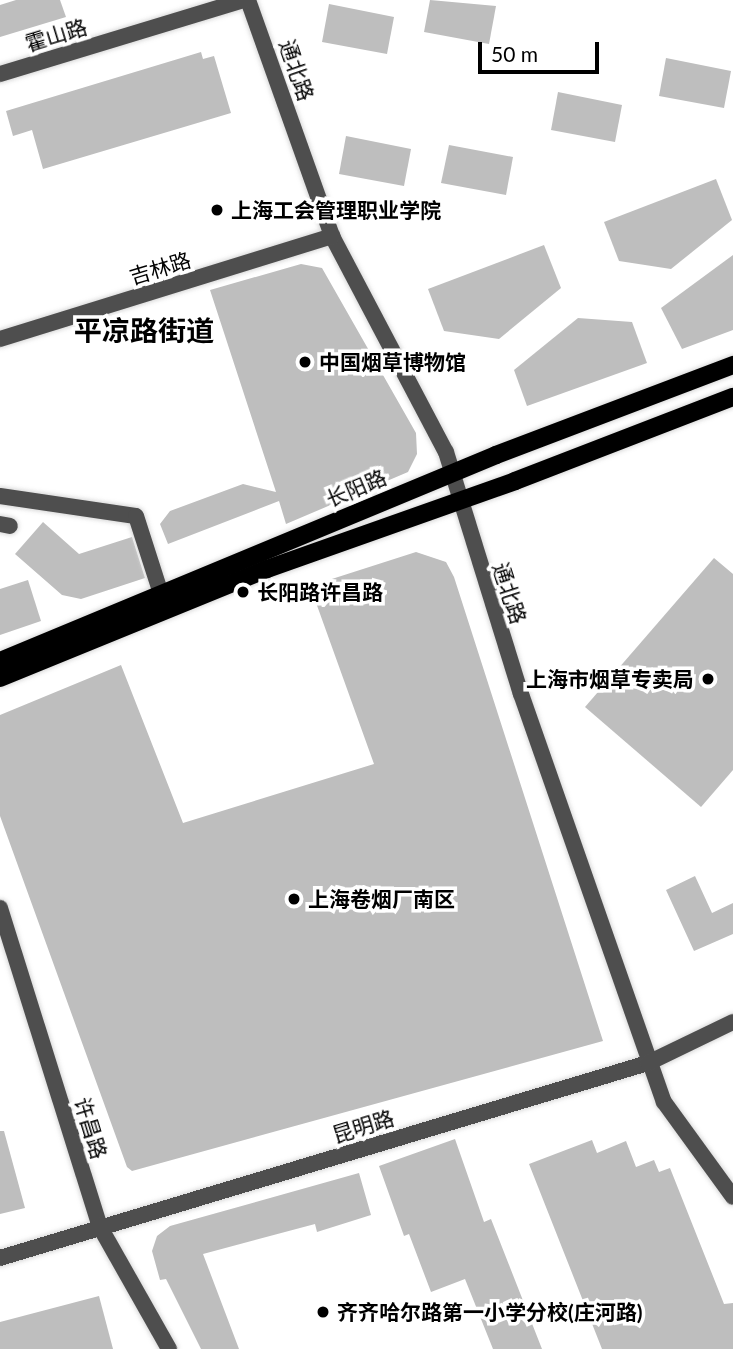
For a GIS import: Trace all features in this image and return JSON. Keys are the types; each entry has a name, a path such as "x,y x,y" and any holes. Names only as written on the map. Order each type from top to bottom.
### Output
{"main road":[{"name":"长阳路","path":"0,661 451,474 733,365"},
{"name":"长阳路","path":"0,678 267,569 457,499 515,481 733,397"}],"street":[{"name":"霍山路","path":"0,74 246,0"},
{"name":"通北路","path":"246,0 332,236 446,452 457,499 648,1063 664,1102 733,1197"},
{"name":"吉林路","path":"0,340 332,236"},
{"path":"0,496 136,516 161,594"},
{"name":"许昌路","path":"0,908 100,1227 169,1349"},
{"name":"昆明路","path":"0,1258 648,1063 733,1022"}],"building":[{"path":"16,0 60,0 66,17 0,37 0,5"},
{"path":"430,0 496,6 489,44 424,32"},
{"path":"329,4 394,17 387,54 322,42"},
{"path":"201,52 203,59 214,56 231,113 43,169 32,130 13,136 6,111"},
{"path":"666,58 731,71 724,108 659,96"},
{"path":"558,92 622,105 615,142 551,130"},
{"path":"346,136 411,149 404,186 339,174"},
{"path":"449,145 513,157 506,195 441,183"},
{"path":"716,179 732,220 671,269 619,261 604,222"},
{"path":"544,245 561,288 499,339 444,331 428,289"},
{"path":"733,255 733,330 682,349 661,308"},
{"name":"中国烟草博物馆","path":"301,264 322,268 416,433 417,454 408,472 286,524 279,501 168,544 160,524 170,511 243,484 276,492 210,290"},
{"path":"578,318 632,322 647,363 527,406 514,370"},
{"path":"43,522 79,554 132,537 145,578 81,599 62,595 15,554"},
{"name":"上海卷烟厂南区","path":"416,552 446,562 454,577 603,1041 132,1171 127,1167 0,816 0,715 121,665 183,823 374,764 310,586"},
{"path":"714,558 733,574 733,770 701,807 585,707"},
{"path":"28,580 41,621 0,635 0,589"},
{"path":"695,876 712,913 733,903 733,934 694,951 666,890"},
{"path":"0,1131 4,1131 25,1208 0,1214"},
{"path":"455,1139 484,1222 491,1219 542,1349 493,1349 465,1279 431,1292 409,1234 404,1236 379,1166"},
{"path":"592,1140 597,1153 626,1141 636,1167 654,1160 659,1172 670,1168 724,1304 733,1303 733,1349 602,1349 529,1164"},
{"path":"359,1173 371,1215 317,1232 315,1224 203,1254 239,1349 201,1349 166,1279 160,1280 152,1251 157,1236 170,1226"},
{"path":"99,1296 113,1349 0,1349 0,1322"}],"place":[{"name":"上海工会管理职业学院","path":"217,210"},
{"name":"中国烟草博物馆","path":"305,362"},
{"name":"长阳路许昌路","path":"243,592"},
{"name":"上海市烟草专卖局","path":"708,679"},
{"name":"上海卷烟厂南区","path":"294,899"},
{"name":"齐齐哈尔路第一小学分校(庄河路)","path":"323,1312"}],"district":[{"name":"平凉路街道","path":"144,330"}]}
